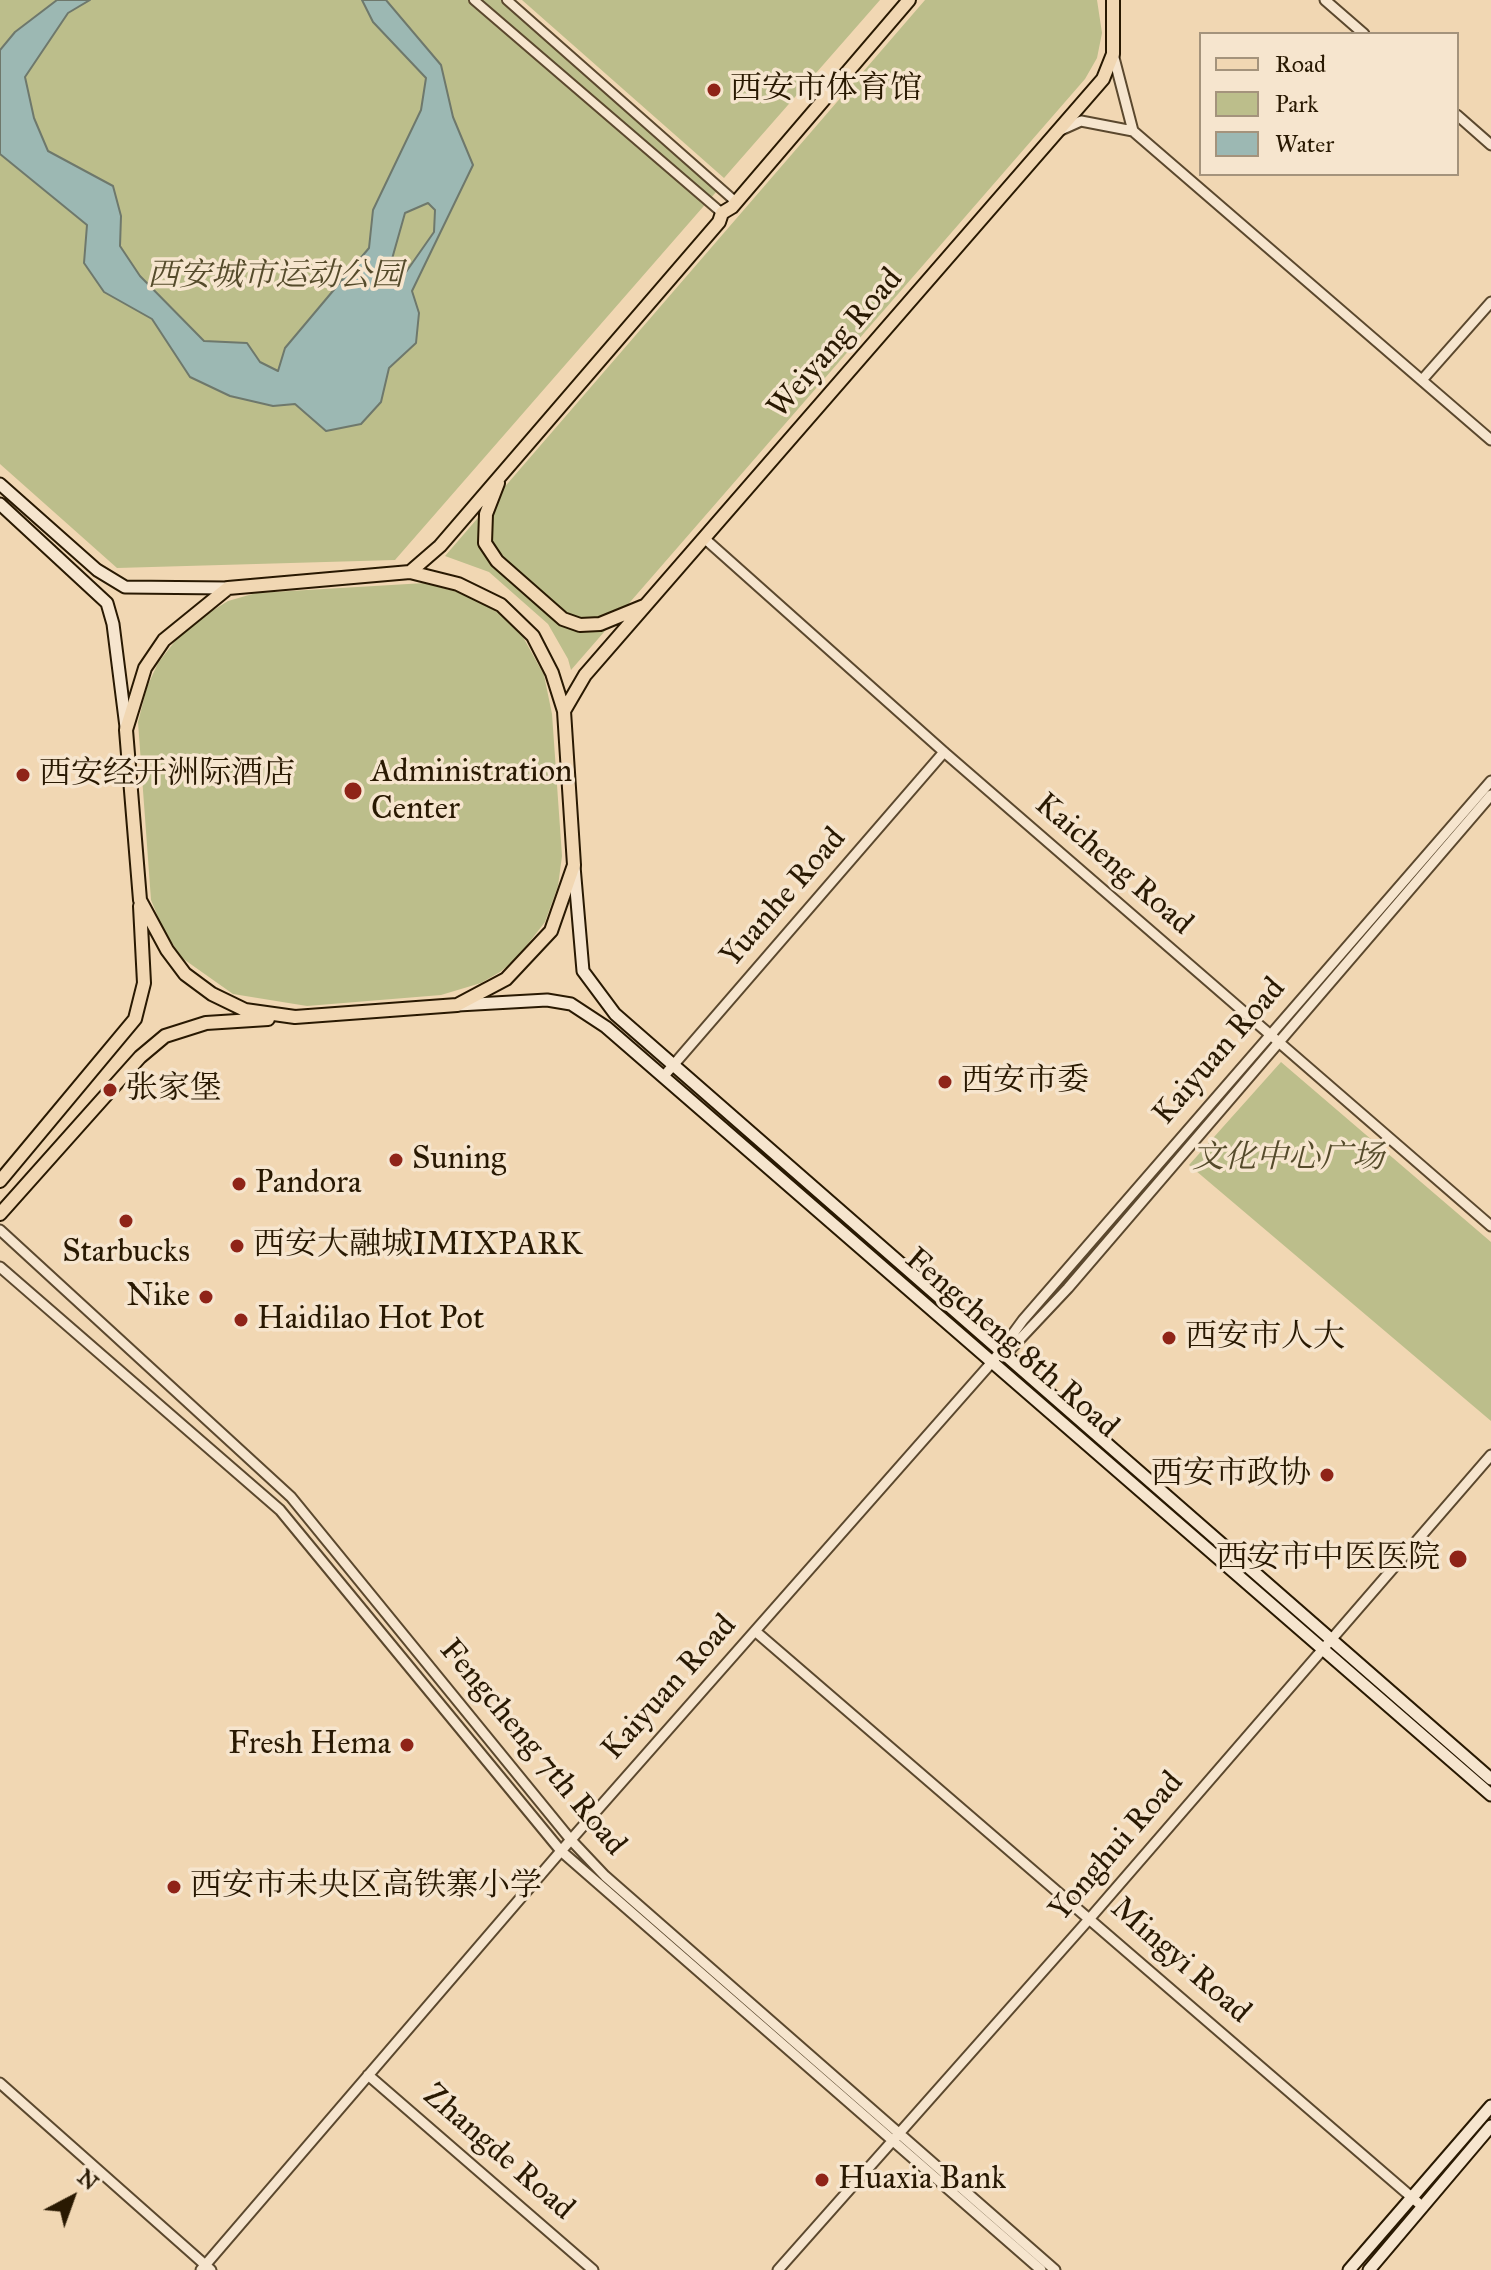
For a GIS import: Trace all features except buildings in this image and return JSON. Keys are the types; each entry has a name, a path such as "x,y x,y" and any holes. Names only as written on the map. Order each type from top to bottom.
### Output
{"main road":[{"path":"410,572 440,546 719,222 722,213 736,202 909,0"},
{"name":"Weiyang Road","path":"564,711 585,675 1103,79 1113,54 1113,0"},
{"path":"503,472 486,514 485,543 497,561 563,619 580,625 600,624 646,605"},
{"path":"0,484 97,570 125,587 228,588 410,572 458,584 501,605 533,636 552,673 564,711 583,971 615,1014 672,1067"},
{"path":"0,504 107,603 113,624 126,730 144,983 135,1019 0,1181"},
{"path":"126,730 145,668 164,640 228,588"},
{"path":"457,1005 506,979 551,931 574,865"},
{"path":"140,900 167,950 185,974 212,994 245,1010 295,1017"},
{"path":"0,1214 140,1057 165,1036 206,1023 547,1000 571,1004 606,1027 663,1077"},
{"name":"Fengcheng 8th Road","path":"672,1067 1004,1352 1491,1795"},
{"name":"Fengcheng 8th Road","path":"663,1077 993,1361 1491,1779"},
{"path":"1349,2270 1491,2106"},
{"path":"1369,2270 1491,2126"}],"street":[{"path":"474,0 722,213"},
{"path":"507,0 736,202"},
{"path":"1325,0 1362,32"},
{"path":"1113,54 1133,131"},
{"path":"1459,117 1491,145"},
{"path":"1057,131 1081,121 1133,131 1491,440"},
{"path":"1422,380 1491,302"},
{"name":"Kaicheng Road","path":"704,538 944,752 1491,1226"},
{"name":"Yuanhe Road","path":"663,1077 944,752"},
{"name":"Kaiyuan Road","path":"1004,1352 1269,1034 1490,784"},
{"name":"Kaiyuan Road","path":"1004,1352 1278,1043 1491,795"},
{"name":"Fengcheng 7th Road","path":"0,1230 291,1497 571,1840 605,1876 1041,2270"},
{"name":"Fengcheng 7th Road","path":"0,1267 280,1510 561,1851 1055,2270"},
{"path":"993,1361 1004,1352"},
{"name":"Kaiyuan Road","path":"206,2268 561,1851 993,1361"},
{"name":"Yonghui Road","path":"778,2270 1091,1917 1491,1455"},
{"name":"Mingyi Road","path":"755,1631 1091,1917 1423,2207"},
{"name":"Zhangde Road","path":"368,2075 593,2270"},
{"path":"0,2083 206,2268"}],"green space":[{"name":"西安城市运动公园","path":"0,0 512,0 723,184 395,560 117,568 0,464"},
{"name":"西安市体育馆","path":"522,0 880,0 724,178"},
{"path":"925,0 1097,0 1102,33 1097,58 1085,79 571,670 548,624 489,572 445,556"},
{"path":"425,583 468,595 500,614 523,637 544,675 552,714 562,856 558,886 545,922 517,958 500,972 481,983 441,995 307,1006 233,994 182,958 163,929 151,900 138,722 147,687 158,663 186,627 228,601 256,593"},
{"name":"文化中心广场","path":"1281,1062 1491,1242 1491,1421 1189,1165"}],"water":[{"path":"57,0 90,0 68,13 25,77 34,118 48,151 113,186 121,216 120,246 140,276 204,341 247,343 260,362 278,371 285,348 369,248 373,210 421,110 426,78 373,22 362,0 386,0 441,65 453,117 473,165 412,291 419,313 416,343 389,368 381,402 361,424 326,431 295,404 273,406 230,396 190,377 152,319 104,292 84,263 87,225 0,154 0,50 15,32","holes":["428,203 435,210 434,232 406,272 390,266 405,213"]}],"place":[{"name":"西安市体育馆","path":"714,90"},
{"name":"西安经开洲际酒店","path":"23,775"},
{"name":"Administration Center","path":"353,791"},
{"name":"西安市委","path":"945,1082"},
{"name":"张家堡","path":"110,1090"},
{"name":"Suning","path":"396,1160"},
{"name":"Pandora","path":"239,1184"},
{"name":"Starbucks","path":"126,1221"},
{"name":"西安大融城IMIXPARK","path":"237,1246"},
{"name":"Nike","path":"206,1297"},
{"name":"Haidilao Hot Pot","path":"241,1320"},
{"name":"西安市人大","path":"1169,1338"},
{"name":"西安市政协","path":"1327,1475"},
{"name":"西安市中医医院","path":"1458,1559"},
{"name":"Fresh Hema","path":"407,1745"},
{"name":"西安市未央区高铁寨小学","path":"174,1887"},
{"name":"Huaxia Bank","path":"822,2180"}]}
